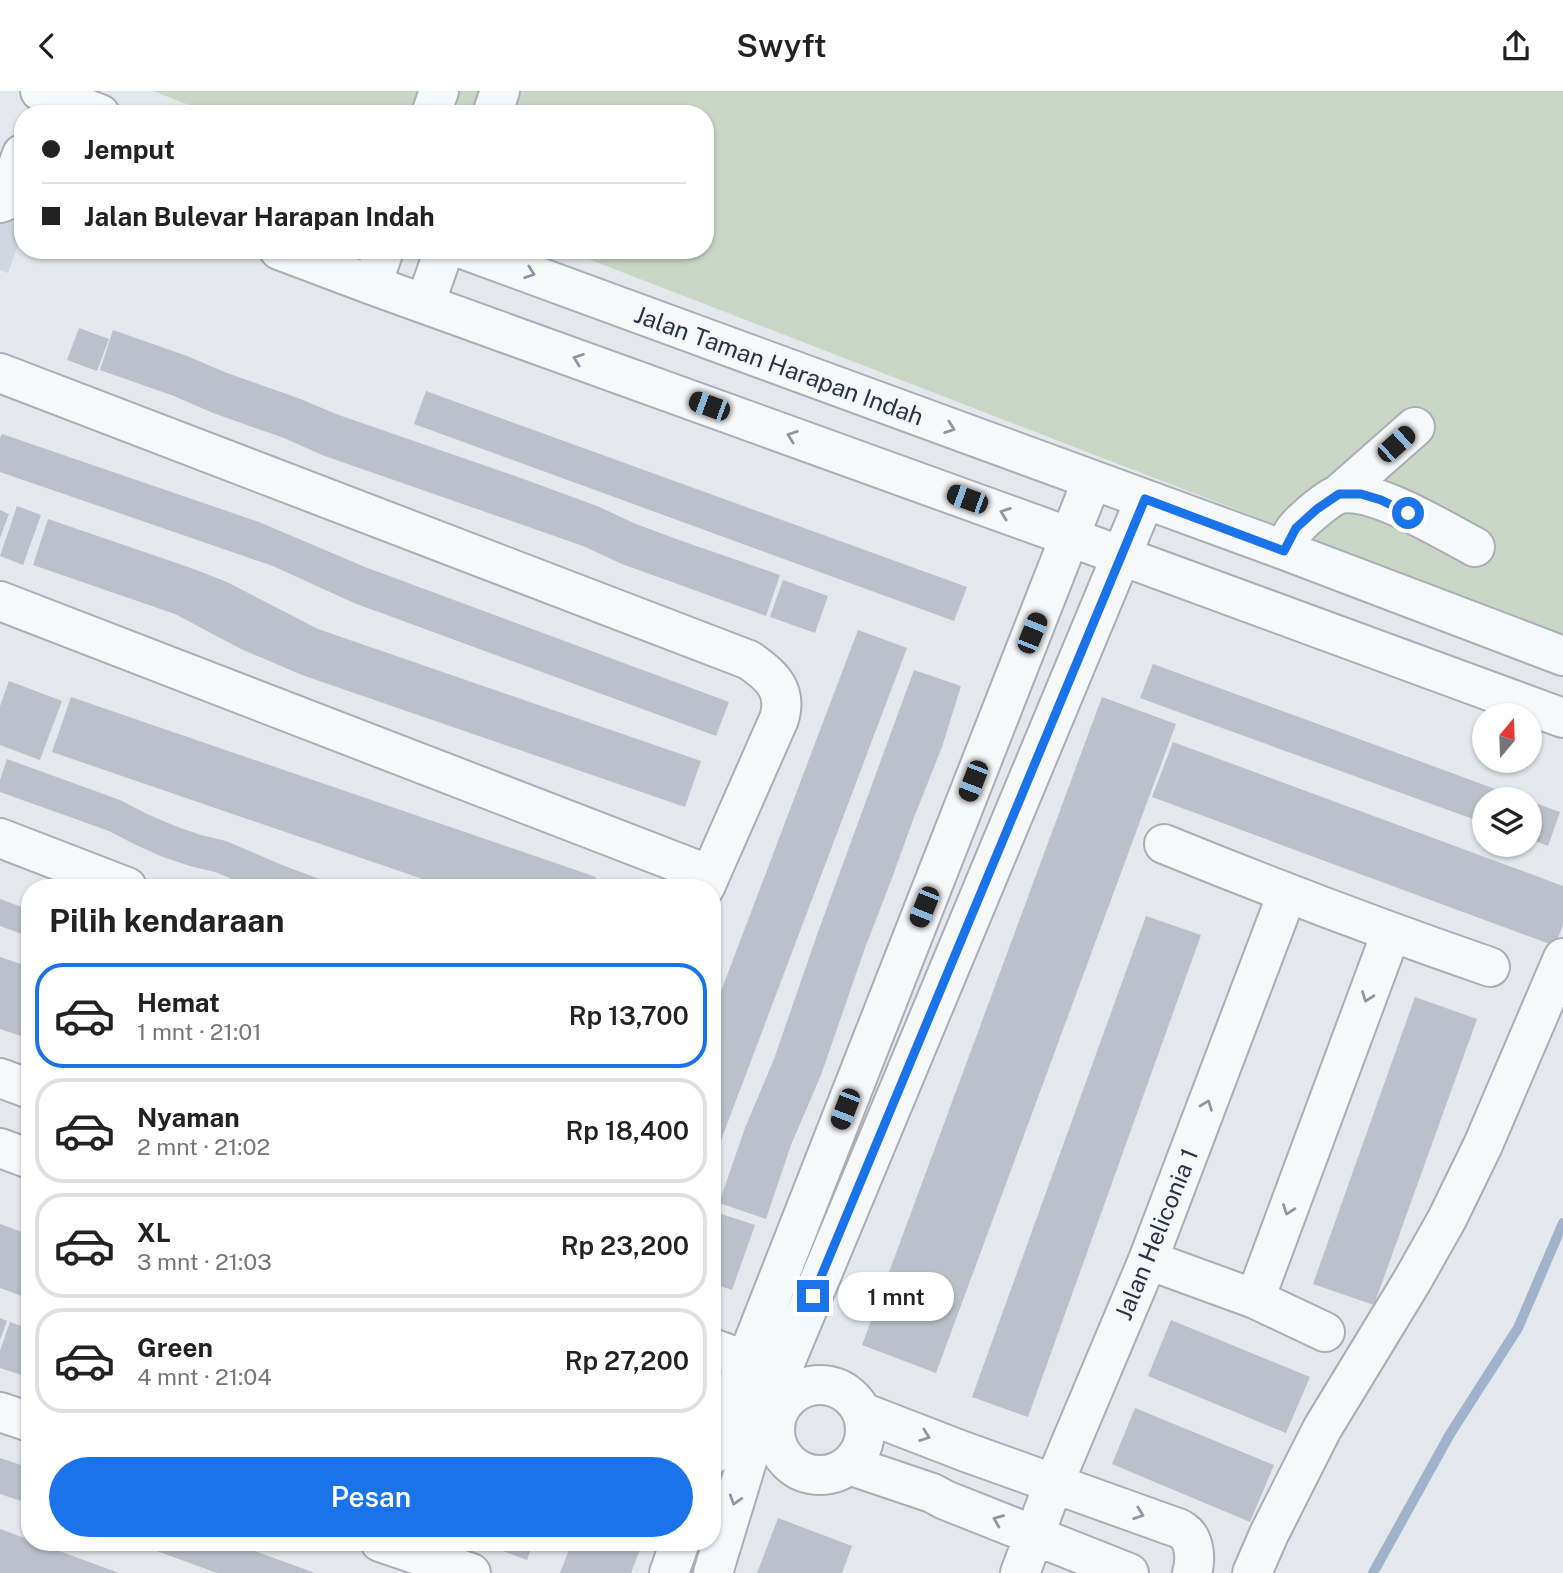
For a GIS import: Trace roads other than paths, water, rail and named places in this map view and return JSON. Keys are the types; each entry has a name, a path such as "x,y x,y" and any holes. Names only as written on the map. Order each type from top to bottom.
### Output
{"street":[{"path":"40,91 77,105"},
{"path":"0,203 5,201 14,178"},
{"path":"328,259 378,268 425,304 1563,718"},
{"path":"425,304 441,259"},
{"name":"Jalan Taman Harapan Indah","path":"490,259 1145,499 1563,656"},
{"path":"0,373 749,660 767,672 782,695 783,707 709,879"},
{"path":"1284,551 1296,528 1415,427"},
{"path":"721,1525 746,1360 1092,480"},
{"path":"1339,494 1361,494 1381,500 1475,547"},
{"path":"746,1360 1122,556 1145,499"},
{"path":"3,612 703,879"},
{"path":"0,838 106,879"},
{"path":"1164,844 1287,894 1490,967"},
{"name":"Jalan Heliconia 1","path":"1020,1573 1054,1483 1148,1260 1287,894"},
{"path":"1255,1299 1391,933"},
{"path":"1252,1573 1322,1429 1447,1219 1483,1146 1563,957"},
{"path":"0,1078 21,1086"},
{"path":"0,1148 21,1156"},
{"path":"1148,1260 1255,1299 1325,1332"},
{"path":"736,1436 807,1473 829,1474 849,1465 864,1441 862,1412 845,1393 746,1360"},
{"path":"736,1436 774,1426 779,1410 789,1396 805,1387 822,1385"},
{"path":"0,1412 21,1419"},
{"path":"862,1412 1185,1532 1195,1556 1192,1573"},
{"path":"945,1500 963,1451"},
{"path":"849,1465 932,1493 1129,1573"},
{"path":"398,1551 431,1567 471,1573"},
{"path":"669,1573 678,1551"},
{"path":"713,1573 717,1551"}],"waterway":[{"path":"1373,1573 1450,1434 1518,1328 1563,1223"}]}
